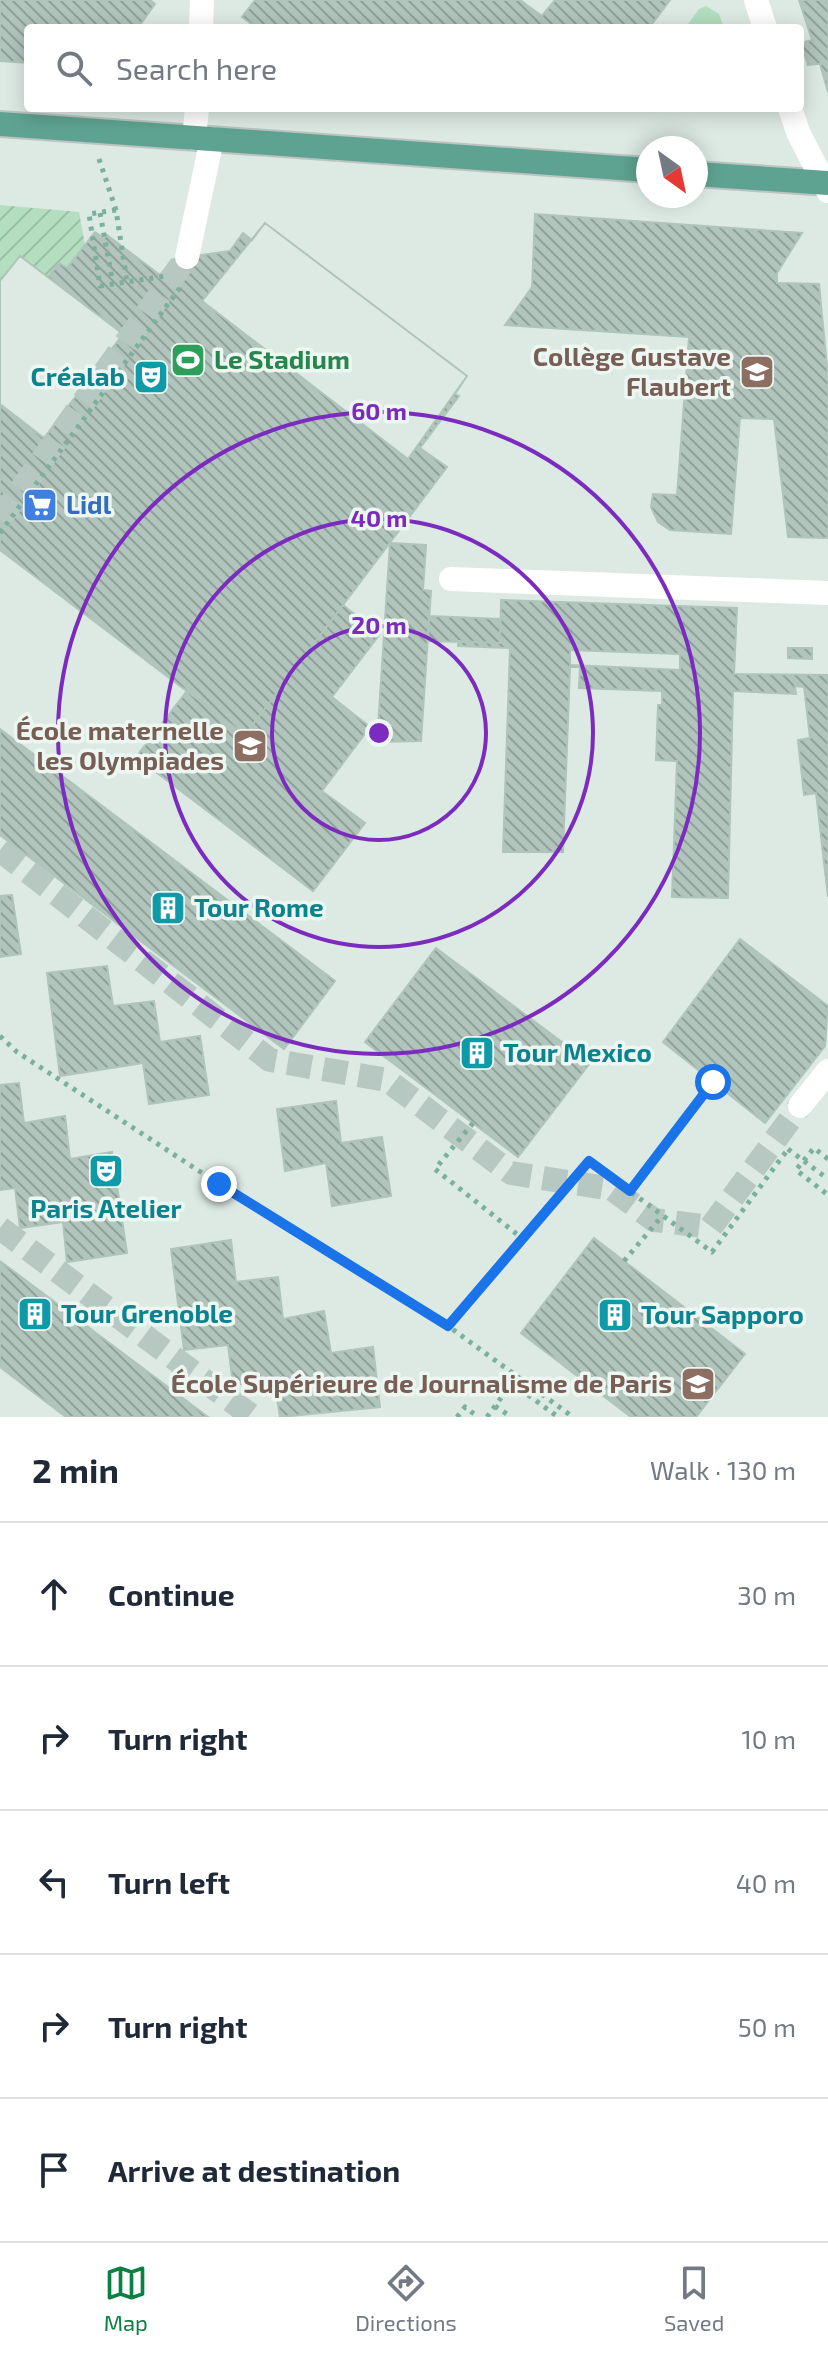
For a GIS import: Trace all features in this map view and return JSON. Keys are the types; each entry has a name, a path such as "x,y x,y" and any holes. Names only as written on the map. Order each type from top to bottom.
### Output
{"main road":[{"path":"0,124 636,169"},
{"path":"708,175 826,186"}],"street":[{"path":"201,24 202,0"},
{"path":"756,0 764,24"},
{"path":"186,268 203,139 198,112"},
{"path":"792,112 826,186"},
{"path":"451,579 828,593"},
{"path":"800,1106 828,1071"}],"path":[{"path":"97,153 116,210 127,282"},
{"path":"116,210 89,214 100,286 186,268"},
{"path":"100,213 113,284"},
{"path":"0,533 186,268"},
{"path":"0,1036 17,1052 219,1184 448,1326 573,1417"},
{"path":"630,1191 713,1082"},
{"path":"473,1123 435,1169 523,1239"},
{"path":"828,1159 814,1148 796,1170 828,1195"},
{"path":"448,1326 589,1161 712,1252 788,1149 828,1179"},
{"path":"624,1261 663,1215"},
{"path":"487,1417 518,1375"},
{"path":"512,1383 558,1417"},
{"path":"495,1406 511,1417"},
{"path":"457,1417 465,1407 478,1417"}],"green space":[{"path":"706,6 719,14 723,24 688,24 699,9"},
{"path":"0,205 79,212 85,245 67,268 59,263 48,277 20,256 0,281"}],"building":[{"path":"0,0 150,0 155,4 141,24 24,24 24,63 0,61"},
{"path":"255,0 520,0 542,16 555,0 670,0 652,24 252,24 242,17"},
{"path":"799,0 828,0 828,63 808,65 804,42 812,40"},
{"path":"828,63 828,92 820,64"},
{"name":"Collège Gustave Flaubert","path":"535,214 802,233 777,273 777,283 819,284 828,377 828,538 788,537 774,419 740,418 731,534 670,530 658,522 651,507 653,494 677,495 689,337 505,325 532,287"},
{"path":"265,223 467,376 408,459 202,301"},
{"path":"265,223 467,376 455,394 459,396 420,448 447,467 245,735 0,550 0,281 20,256 48,277 59,263 67,268 95,232 104,238 107,235 160,275 174,259 230,251 243,233 252,240"},
{"path":"20,256 123,334 44,438 0,404 0,281"},
{"path":"390,543 426,545 423,590 431,591 421,741 377,742"},
{"path":"501,600 737,608 734,674 828,675 828,897 816,793 804,795 798,740 810,738 804,687 795,686 796,694 733,691 728,898 672,897 677,761 656,760 658,705 662,705 662,691 579,688 580,667 570,667 563,852 503,852 510,648 458,646 458,641 500,643","holes":["570,650 680,654 680,670 570,665"]},
{"name":"École maternelle les Olympiades","path":"343,605 380,634 332,697 370,727 322,791 365,823 313,891 136,757 187,691 245,735"},
{"path":"429,616 500,619 500,643 427,641"},
{"path":"788,648 812,648 812,659 788,658"},
{"name":"Tour Rome","path":"0,729 335,981 284,1049 0,835"},
{"path":"12,895 21,954 0,957 0,896"},
{"path":"740,939 828,1006 825,1046 765,1123 663,1042"},
{"name":"Tour Mexico","path":"436,948 590,1063 518,1157 365,1042"},
{"path":"107,966 113,1006 154,1001 160,1042 200,1036 209,1095 149,1104 143,1063 60,1076 47,973"},
{"path":"19,1083 24,1123 65,1116 70,1159 112,1152 127,1253 67,1262 63,1222 20,1228 15,1188 0,1190 0,1085"},
{"path":"336,1101 341,1143 382,1137 391,1196 332,1206 326,1163 285,1171 277,1109"},
{"name":"Tour Sapporo","path":"594,1238 745,1354 696,1417 631,1417 521,1333"},
{"path":"231,1240 236,1282 278,1277 283,1319 324,1311 331,1353 373,1347 380,1407 280,1417 274,1381 233,1385 228,1345 184,1350 171,1249"},
{"name":"Tour Grenoble","path":"0,1261 208,1417 66,1417 0,1367"}],"tunnel":[{"path":"0,519 187,257"},
{"path":"0,850 270,1060 387,1080 511,1173 612,1189 654,1220 711,1227 800,1106"},
{"path":"0,1228 253,1417"}],"place":[{"name":"Le Stadium","path":"188,360"},
{"name":"Collège Gustave Flaubert","path":"757,372"},
{"name":"Créalab","path":"151,377"},
{"name":"Lidl","path":"40,505"},
{"name":"École maternelle les Olympiades","path":"250,746"},
{"name":"Tour Rome","path":"168,908"},
{"name":"Tour Mexico","path":"477,1053"},
{"name":"Paris Atelier","path":"106,1171"},
{"name":"Tour Grenoble","path":"35,1314"},
{"name":"Tour Sapporo","path":"615,1315"},
{"name":"École Supérieure de Journalisme de Paris","path":"698,1384"}],"route":[{"path":"219,1184 448,1326 589,1161 630,1191 713,1082"}]}
